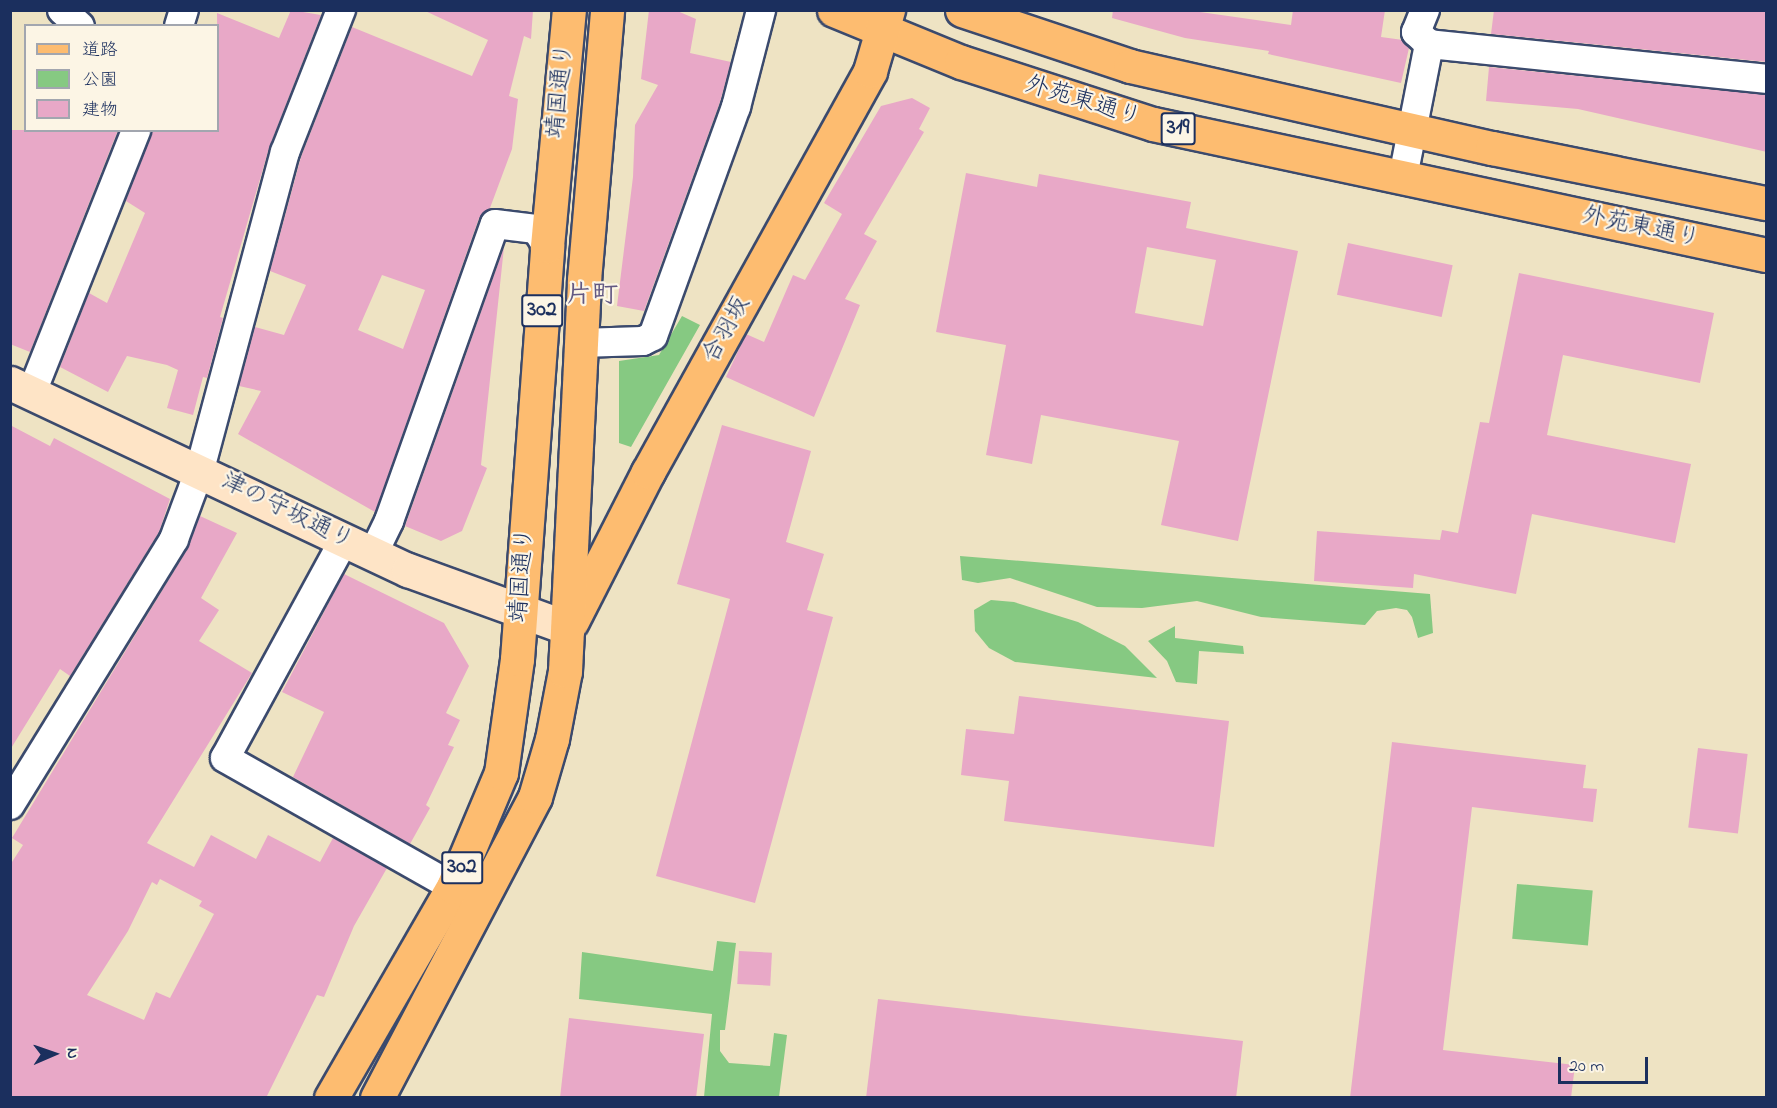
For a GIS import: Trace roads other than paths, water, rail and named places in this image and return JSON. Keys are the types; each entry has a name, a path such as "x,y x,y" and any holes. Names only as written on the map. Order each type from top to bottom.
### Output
{"main road":[{"name":"靖国通り","path":"331,1098 453,886 501,773 510,731 521,613 547,246 569,10"},
{"name":"靖国通り","path":"377,1098 535,797 558,710 568,628 574,440 580,343 607,10"},
{"name":"外苑東通り","path":"834,10 885,21 1036,88 1153,124 1767,255"},
{"name":"外苑東通り","path":"981,13 1130,66 1492,148 1767,203"},
{"name":"合羽坂","path":"568,628 648,472 870,72 885,21"},
{"path":"574,440 582,516 594,529 606,527"},
{"path":"521,613 570,572 648,472"}],"street":[{"path":"62,10 78,24"},
{"path":"10,805 174,538 200,470 285,152 341,10"},
{"path":"580,343 643,341 653,336 736,106 761,10"},
{"path":"1425,10 1416,32 1429,44 1767,79"},
{"path":"1403,177 1429,44"},
{"path":"21,388 135,132"},
{"path":"373,554 389,521 495,224 536,229 547,246"},
{"name":"津の守坂通り","path":"21,388 200,470 373,554 521,613 568,628"},
{"path":"344,540 225,758 453,886"}],"district":[{"name":"片町","path":"592,297"}]}
